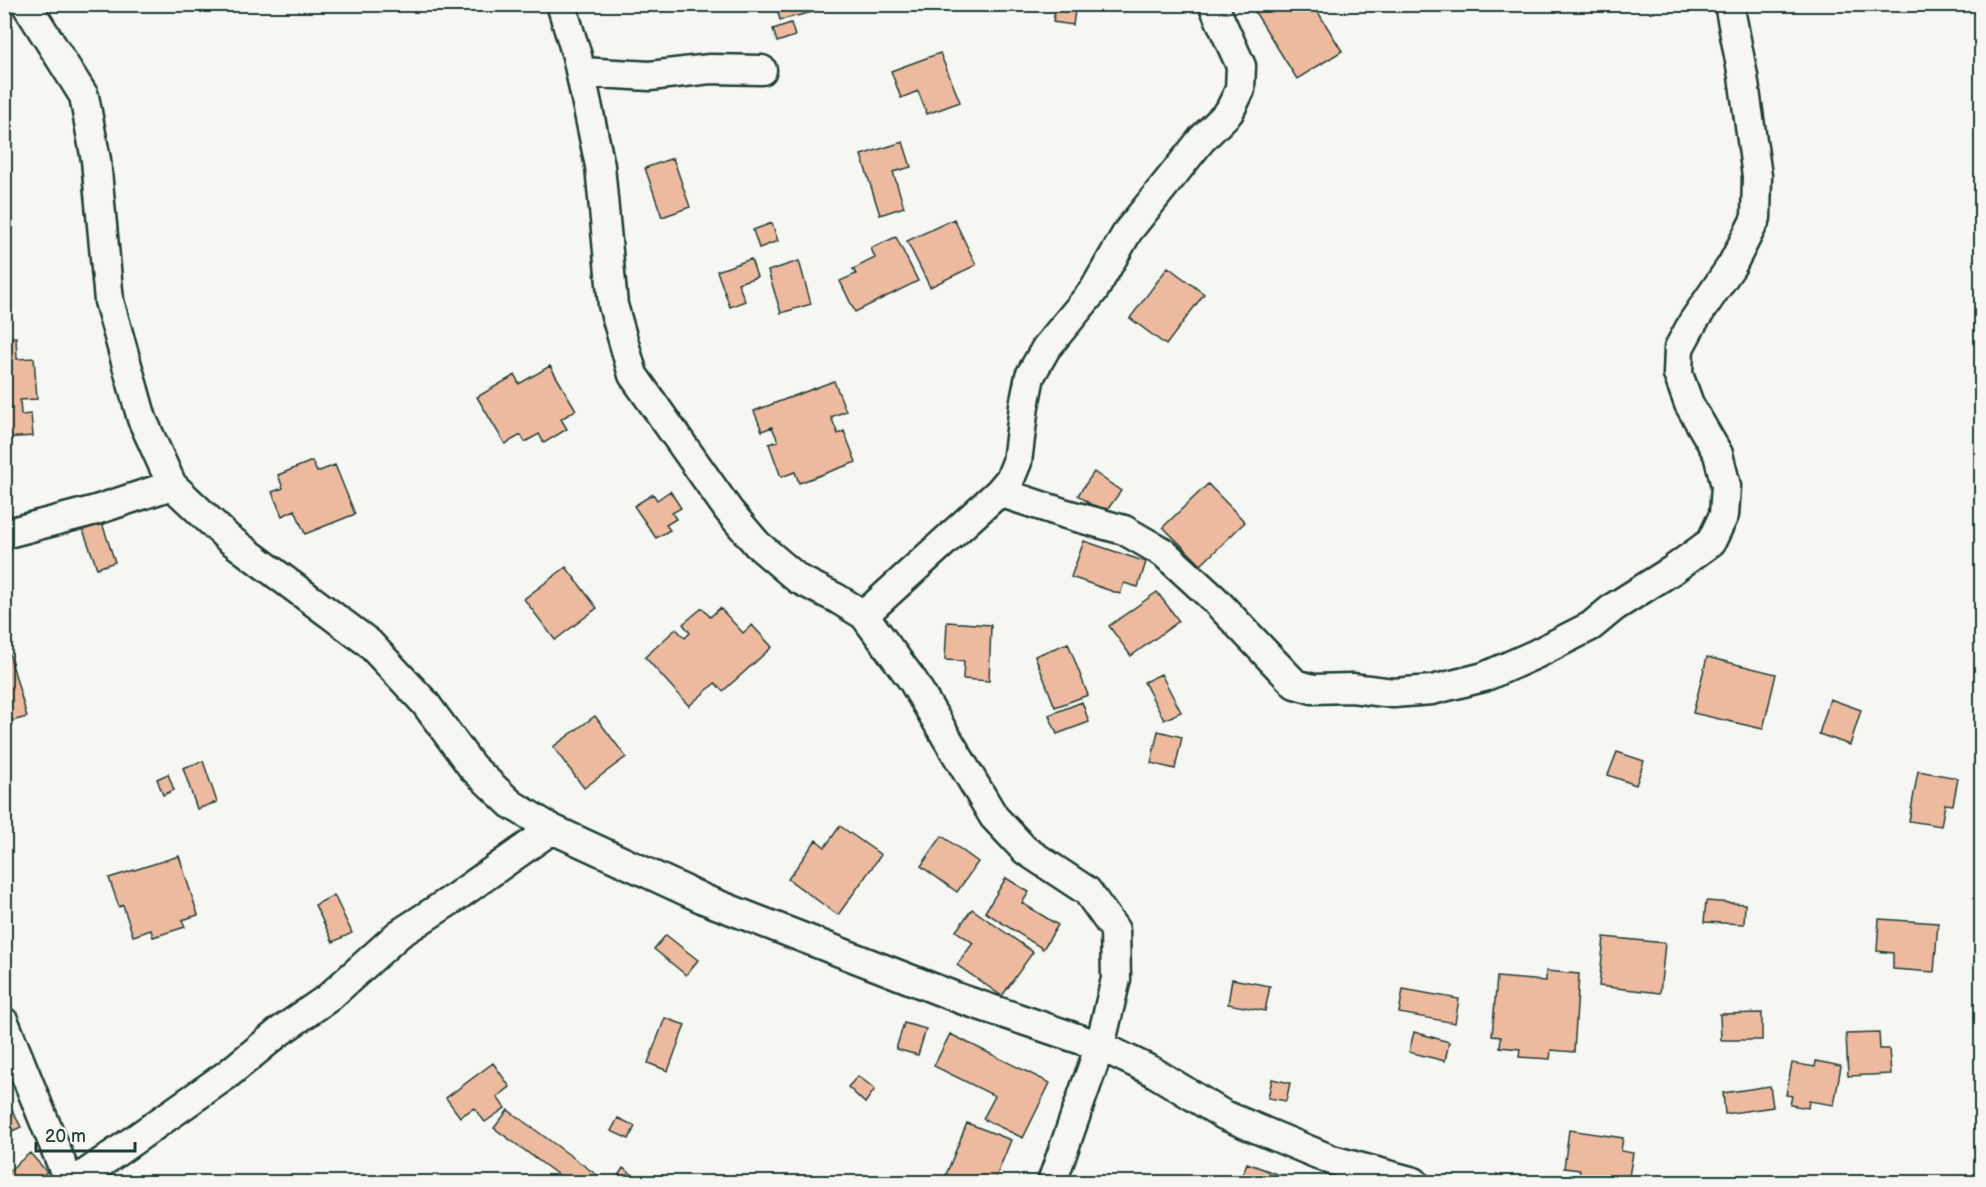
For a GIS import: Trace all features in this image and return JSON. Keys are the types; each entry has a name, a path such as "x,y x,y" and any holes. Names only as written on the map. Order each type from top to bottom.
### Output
{"street":[{"path":"26,4 84,96 96,160 109,301 142,418 172,485 228,538 369,643 425,703 472,767 511,804 552,829 706,900 961,999 1100,1046 1152,1071 1224,1114 1330,1171 1414,1182"},
{"path":"561,4 578,56 600,166 613,305 633,375 729,511 757,544 798,579 864,615 913,681 994,818 1025,850 1087,891 1115,930 1116,979 1100,1046 1052,1182"},
{"path":"864,615 999,492 1010,479 1017,462 1030,376 1046,348 1094,290 1128,231 1202,139 1229,112 1240,90 1241,66 1213,4"},
{"path":"999,492 1124,530 1164,553 1214,599 1295,684 1313,690 1352,688 1393,693 1432,690 1484,677 1591,626 1614,606 1671,572 1711,542 1724,514 1726,486 1718,454 1689,404 1678,374 1679,348 1693,322 1732,265 1756,218 1757,176 1743,76 1729,4"},
{"path":"580,72 650,76 710,69 762,70"},
{"path":"4,534 96,510 172,485"},
{"path":"74,1182 228,1074 279,1032 328,998 399,934 552,829"},
{"path":"4,1022 69,1182"}],"building":[{"path":"776,4 811,4 813,12 780,20"},
{"path":"1056,4 1076,4 1073,25 1053,22"},
{"path":"1250,4 1313,4 1342,51 1297,79"},
{"path":"791,23 795,36 777,42 773,29"},
{"path":"940,53 960,102 927,114 918,91 901,98 891,71"},
{"path":"903,142 911,167 893,172 904,207 880,215 861,155"},
{"path":"673,158 690,207 662,217 645,168"},
{"path":"954,219 976,265 930,287 907,241"},
{"path":"772,223 778,241 759,248 753,230"},
{"path":"896,237 918,281 855,312 840,281 856,274 853,269 875,258 871,248"},
{"path":"751,259 757,277 738,283 745,301 730,307 717,271"},
{"path":"799,261 811,304 781,313 768,271"},
{"path":"1168,267 1204,294 1166,345 1130,318"},
{"path":"16,337 17,359 34,358 37,399 20,400 21,415 31,414 33,436 4,438 4,338"},
{"path":"550,366 576,410 561,419 567,429 544,443 539,434 525,442 521,435 505,444 477,397 515,375 519,384"},
{"path":"834,381 846,411 831,417 838,434 844,431 856,462 799,483 795,472 781,477 769,444 778,441 772,427 762,431 754,411"},
{"path":"312,461 317,472 335,465 355,514 305,534 295,510 282,516 272,492 283,488 278,475"},
{"path":"1094,472 1121,491 1104,514 1078,495"},
{"path":"1208,484 1245,522 1201,565 1163,527"},
{"path":"670,491 681,508 672,513 676,519 666,525 670,530 656,538 634,506 653,494 657,500"},
{"path":"102,523 115,562 97,568 83,530"},
{"path":"1084,541 1146,562 1138,587 1124,583 1120,594 1071,577"},
{"path":"566,567 597,608 555,640 524,599"},
{"path":"1157,592 1179,621 1131,656 1109,626"},
{"path":"702,608 710,617 720,608 743,633 752,625 772,647 723,691 715,683 689,706 645,657 676,629 685,638 690,633 683,624"},
{"path":"947,622 991,625 989,681 963,679 964,661 945,660"},
{"path":"1068,643 1088,695 1055,707 1035,656"},
{"path":"9,653 27,717 4,723 4,654"},
{"path":"1707,657 1776,674 1763,729 1693,713"},
{"path":"1161,674 1181,712 1164,720 1144,682"},
{"path":"1830,699 1861,710 1850,745 1819,734"},
{"path":"1082,702 1089,722 1057,734 1049,715"},
{"path":"595,716 626,757 584,788 553,747"},
{"path":"1158,731 1182,737 1175,769 1151,763"},
{"path":"1617,752 1644,761 1636,785 1608,775"},
{"path":"203,761 217,802 197,809 183,768"},
{"path":"1918,771 1958,778 1953,805 1945,804 1941,826 1909,821"},
{"path":"168,774 174,790 163,795 157,779"},
{"path":"840,826 881,855 838,915 788,879 816,840 825,847"},
{"path":"942,836 978,862 957,892 921,866"},
{"path":"179,856 198,915 182,920 185,927 153,937 151,930 133,936 123,905 119,907 109,878"},
{"path":"1006,878 1029,892 1022,903 1058,925 1043,949 985,912"},
{"path":"334,895 352,933 333,942 315,905"},
{"path":"1706,901 1745,904 1744,924 1704,922"},
{"path":"972,909 1033,952 1002,996 957,965 973,943 956,931"},
{"path":"1879,919 1938,923 1934,972 1893,969 1893,953 1877,951"},
{"path":"666,935 698,960 686,975 654,949"},
{"path":"1604,937 1665,943 1660,993 1599,986"},
{"path":"1546,971 1579,974 1574,1052 1551,1050 1550,1059 1519,1057 1520,1049 1500,1047 1501,1037 1492,1036 1497,977 1546,981"},
{"path":"1232,979 1270,986 1265,1011 1228,1004"},
{"path":"1403,989 1459,999 1455,1023 1399,1013"},
{"path":"1762,1013 1762,1040 1721,1040 1720,1014"},
{"path":"665,1018 685,1025 668,1071 648,1063"},
{"path":"904,1023 926,1029 918,1055 896,1049"},
{"path":"1414,1032 1449,1042 1445,1061 1409,1052"},
{"path":"1879,1033 1880,1049 1889,1049 1891,1074 1848,1076 1846,1034"},
{"path":"950,1034 1050,1083 1023,1138 983,1119 995,1096 934,1066"},
{"path":"1816,1061 1841,1066 1834,1105 1809,1101 1808,1108 1790,1105 1792,1096 1786,1095 1792,1063 1815,1067"},
{"path":"493,1063 510,1087 497,1097 505,1108 485,1122 474,1108 460,1117 446,1098"},
{"path":"858,1076 875,1089 865,1103 848,1087"},
{"path":"1272,1079 1290,1083 1286,1101 1268,1098"},
{"path":"1770,1086 1773,1107 1725,1114 1723,1093"},
{"path":"4,1095 21,1127 4,1135"},
{"path":"508,1110 601,1178 597,1182 568,1182 494,1128"},
{"path":"618,1118 635,1126 629,1139 611,1131"},
{"path":"967,1123 1011,1140 994,1182 943,1182"},
{"path":"1569,1130 1623,1138 1621,1151 1633,1153 1628,1182 1578,1182 1580,1170 1564,1168"},
{"path":"30,1153 47,1172 34,1182 7,1182 4,1175"},
{"path":"1247,1163 1282,1176 1279,1182 1240,1182"},
{"path":"623,1168 642,1181 614,1182"}]}
